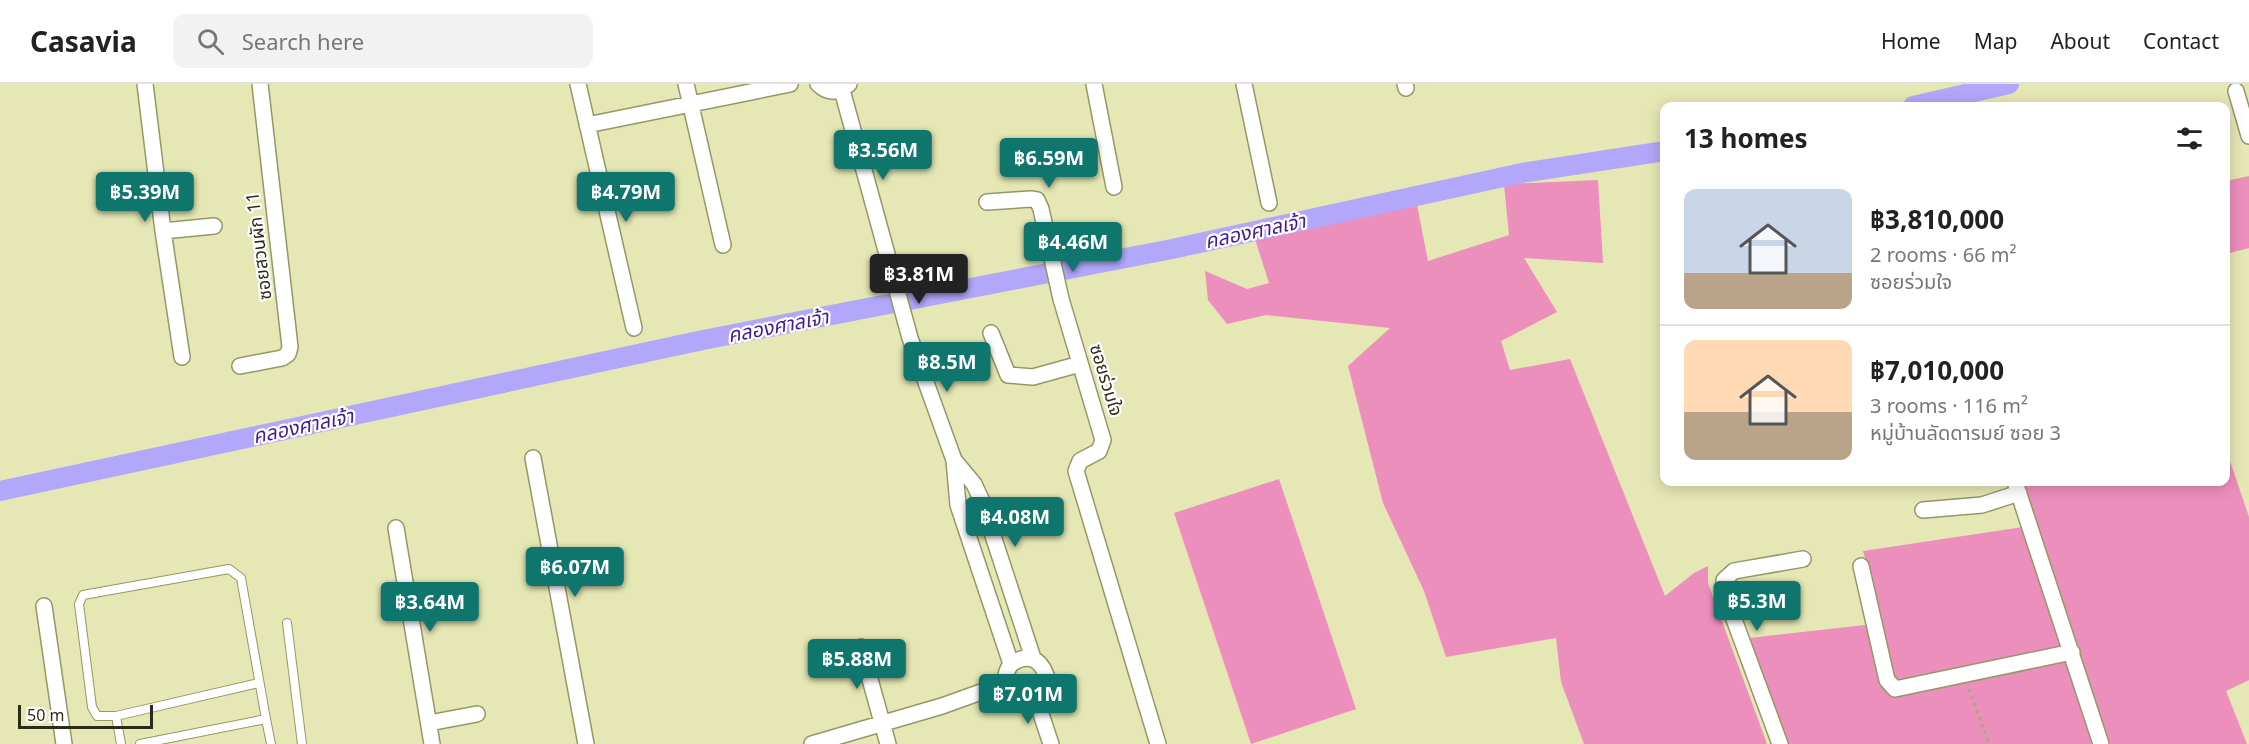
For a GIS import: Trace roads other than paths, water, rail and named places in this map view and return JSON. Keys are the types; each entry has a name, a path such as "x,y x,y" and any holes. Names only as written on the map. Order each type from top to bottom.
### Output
{"street":[{"path":"145,84 163,231 182,357"},
{"name":"ซอยสวนผัก 11","path":"240,366 282,358 288,354 290,347 260,84"},
{"path":"578,84 634,328"},
{"path":"686,84 723,245"},
{"path":"587,125 790,84"},
{"path":"818,84 826,90 846,87 884,247 910,338 954,460 958,505 1011,664"},
{"path":"1094,84 1114,187"},
{"path":"1244,84 1269,203"},
{"path":"2236,91 2249,136"},
{"name":"ซอยร่วมใจ","path":"987,202 1037,200 1041,209 1061,299 1103,440 1099,451 1080,460 1076,471 1158,744"},
{"path":"163,231 214,226"},
{"path":"991,333 1008,375 1033,377 1080,364"},
{"path":"532,458 586,744"},
{"path":"954,460 974,484 981,499 1033,658 1043,668 1046,675 1042,691 1035,696 1021,698 1014,695 1006,683 1006,673 1011,664 1024,658 1033,658"},
{"path":"1923,510 1982,505 2017,487 2101,744"},
{"path":"396,528 432,744"},
{"path":"1780,744 1728,603 1724,580 1734,571 1803,559"},
{"path":"1860,566 1891,687 1901,689 2072,652"},
{"path":"44,606 64,744"},
{"path":"861,647 888,744"},
{"path":"812,744 884,724 1006,683"},
{"path":"1035,696 1051,744"},
{"path":"429,723 477,714"}],"lane":[{"path":"259,683 116,716 97,716 92,708 79,604 83,595 229,568 237,572 241,578 271,744"},
{"path":"287,623 302,744"},
{"path":"116,716 121,744"},
{"path":"140,744 266,719"}],"waterway":[{"name":"คลองศาลเจ้า","path":"1930,102 2009,84"},
{"name":"คลองศาลเจ้า","path":"0,491 703,340 1172,249 1522,173 1660,152"}]}
